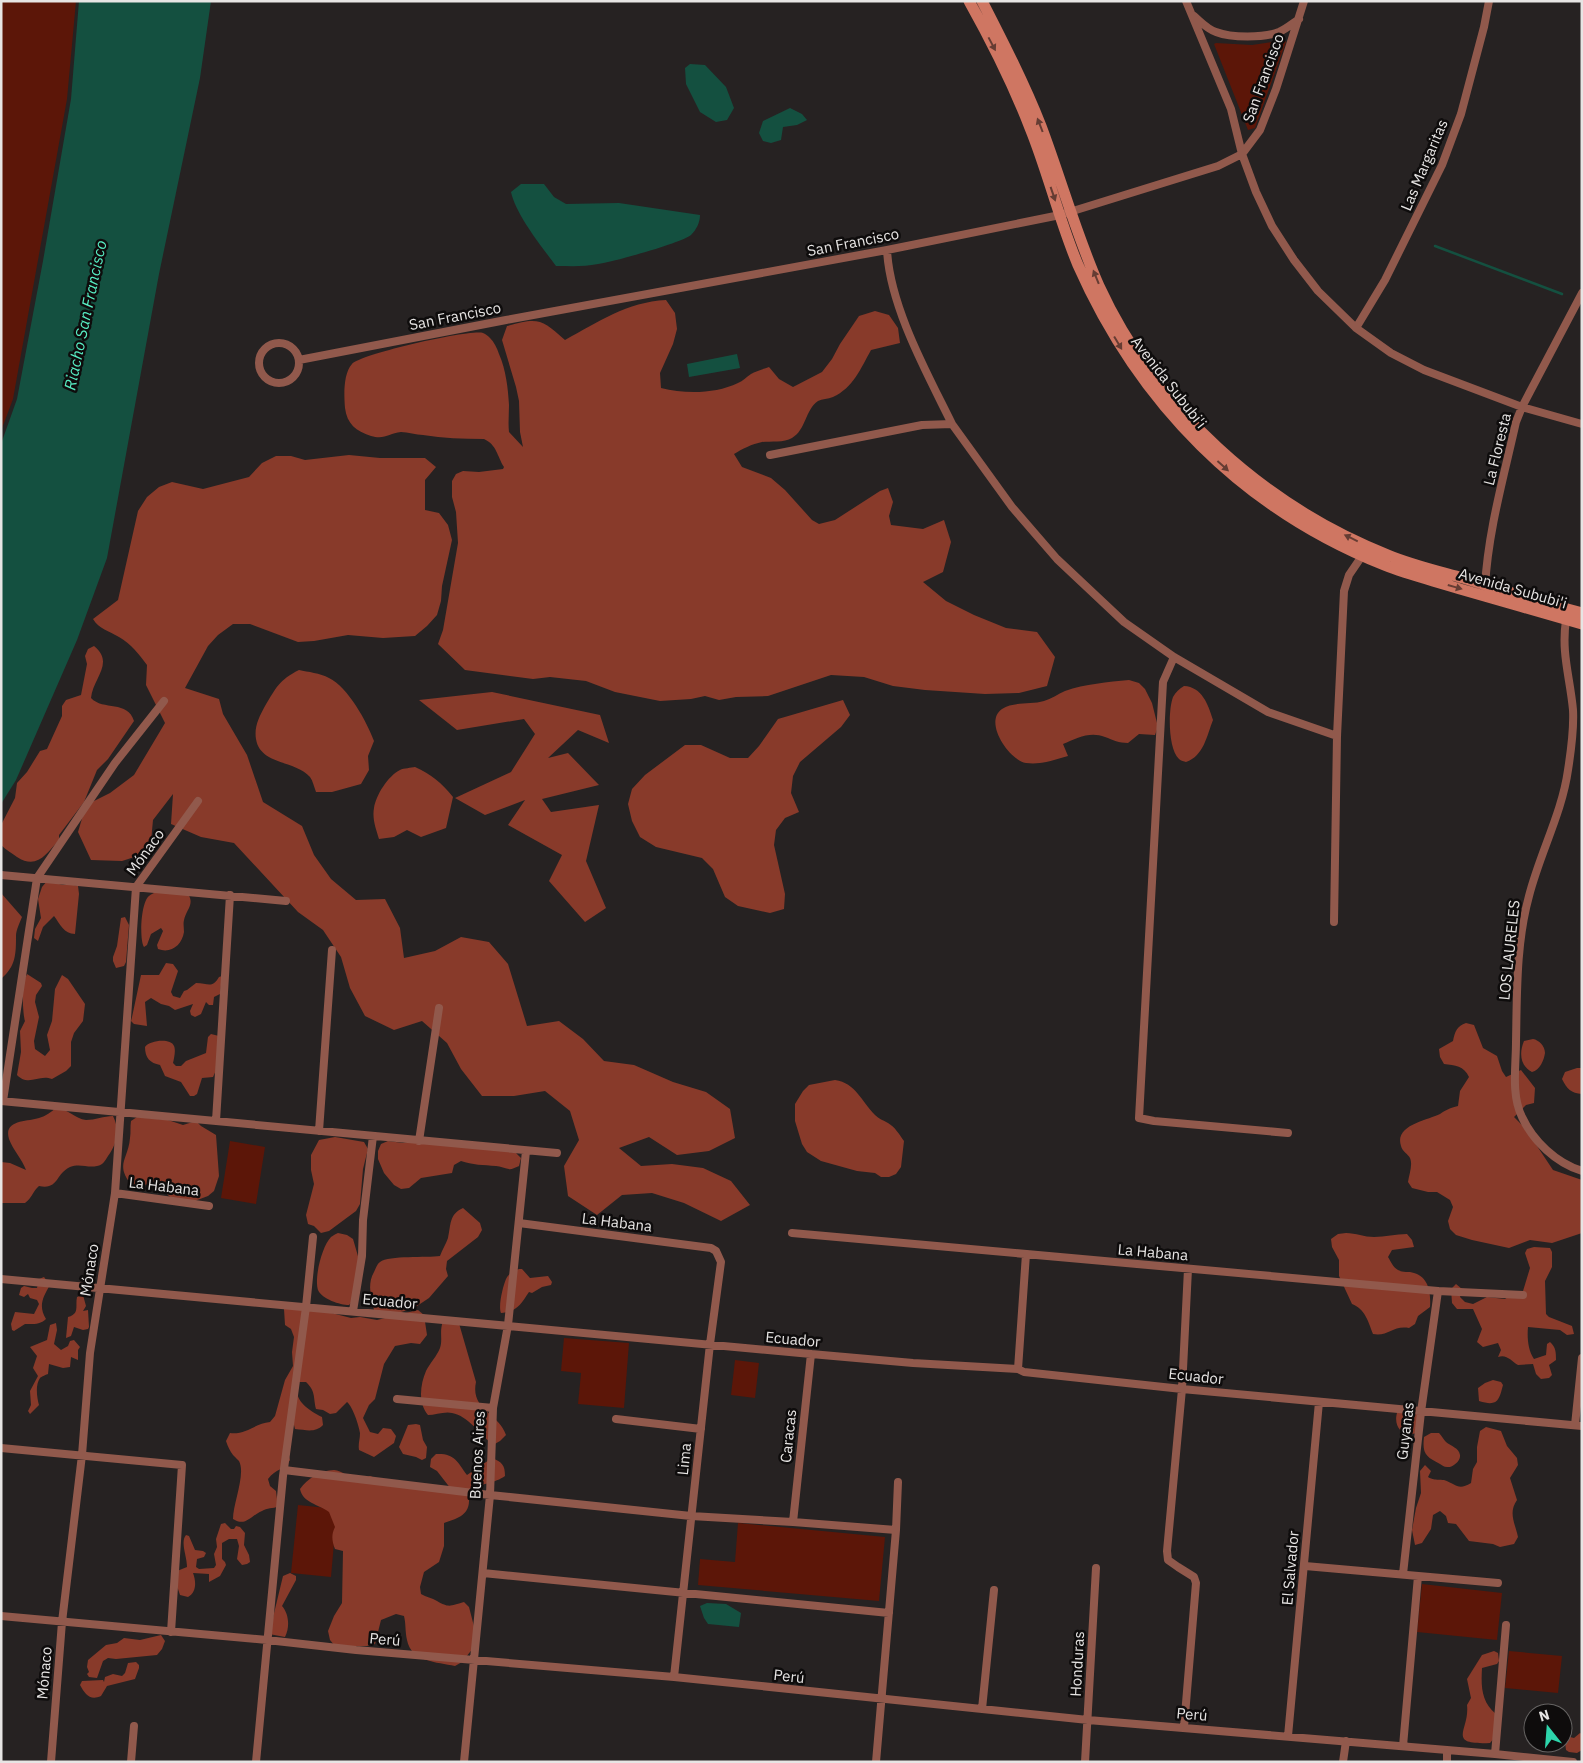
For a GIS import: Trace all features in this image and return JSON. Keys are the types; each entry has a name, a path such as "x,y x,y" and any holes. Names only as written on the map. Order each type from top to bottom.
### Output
{"street":[{"name":"Avenida Sububi'i","path":"982,1 1025,88 1041,127 1066,213 1077,262 1107,325 1144,381 1186,431 1239,481 1323,537 1365,551 1408,573 1582,613"},
{"path":"1186,1 1231,109 1242,154 1256,192 1272,226 1294,260 1318,291 1356,328 1391,353 1424,370 1522,407 1582,424"},
{"name":"San Francisco","path":"299,360 887,250 1066,213 1218,166 1242,154 1260,130 1276,89 1304,1"},
{"name":"Las Margaritas","path":"1356,328 1385,280 1442,164 1461,114 1489,1"},
{"name":"Avenida Sububi'i","path":"970,2 1001,60 1066,213"},
{"path":"1192,14 1206,26 1217,32 1255,36 1279,32 1299,19"},
{"path":"887,250 892,286 910,335 952,424 1012,507 1057,559 1124,622 1174,657 1268,712 1338,736"},
{"name":"La Floresta","path":"1485,590 1490,538 1516,422 1582,293"},
{"path":"282,343 289,345 297,353 299,360 296,373 292,378 284,382 273,381 267,378 260,367 262,354 272,344 282,343"},
{"path":"770,456 922,425 952,424"},
{"path":"1334,922 1338,736 1344,591 1349,575 1365,551"},
{"name":"Avenida Sububi'i","path":"1485,590 1566,620 1582,624"},
{"name":"LOS LAURELES","path":"1566,620 1564,650 1573,711 1571,740 1564,793 1536,869 1528,898 1522,933 1518,982 1515,1082 1522,1118 1536,1138 1550,1153 1582,1171"},
{"path":"1174,657 1163,682 1139,1118 1288,1133"},
{"path":"164,701 115,763 37,878 2,1101 557,1153"},
{"name":"Mónaco","path":"51,1762 62,1622 82,1455 90,1353 115,1193 136,887 198,801"},
{"path":"1,875 286,901"},
{"path":"216,1121 230,895"},
{"path":"319,1131 332,950"},
{"path":"419,1140 439,1008"},
{"path":"354,1311 362,1256 363,1220 373,1136"},
{"name":"Buenos Aires","path":"464,1762 490,1496 493,1408 508,1326 526,1150"},
{"name":"La Habana","path":"115,1193 209,1206"},
{"name":"La Habana","path":"518,1223 711,1248"},
{"name":"La Habana","path":"792,1233 1438,1291 1523,1294"},
{"path":"256,1762 284,1470 306,1307 313,1237"},
{"name":"Lima","path":"674,1677 710,1344 721,1262 716,1252 711,1248"},
{"path":"1018,1369 1026,1254"},
{"path":"1184,1727 1196,1584 1194,1577 1168,1560 1167,1551 1182,1389 1188,1269"},
{"name":"Ecuador","path":"1,1279 811,1354 913,1363 1018,1369 1024,1372 1182,1389 1578,1425"},
{"name":"Guyanas","path":"1403,1574 1421,1412 1438,1291"},
{"name":"Caracas","path":"793,1522 811,1354"},
{"path":"1578,1425 1582,1358"},
{"path":"396,1399 493,1408"},
{"name":"El Salvador","path":"1288,1736 1319,1402"},
{"path":"616,1419 701,1429"},
{"path":"1,1448 182,1465 171,1632"},
{"path":"284,1470 490,1496 691,1516 896,1530"},
{"path":"876,1762 896,1530 898,1482"},
{"path":"1304,1566 1498,1583"},
{"name":"Honduras","path":"1085,1762 1096,1568"},
{"path":"483,1573 889,1613"},
{"path":"1403,1746 1418,1576"},
{"path":"982,1709 994,1590"},
{"name":"Perú","path":"1,1616 356,1650 674,1677 1088,1720 1573,1762"},
{"path":"1496,1754 1506,1625"},
{"path":"131,1762 134,1726"},
{"path":"1343,1762 1346,1741"},
{"path":"1447,1750 1447,1762"}],"shaded area":[{"path":"1,1 76,1 67,99 13,399 1,431"},
{"path":"1284,40 1286,42 1255,128 1248,130 1214,44 1252,45"},
{"path":"666,300 675,313 677,329 673,344 660,373 661,388 680,391 700,392 729,387 753,373 769,367 779,379 793,387 822,372 859,316 875,311 889,315 898,328 900,343 871,350 851,383 833,397 818,401 810,409 800,430 792,438 789,440 758,443 734,454 742,467 771,478 785,490 812,520 819,524 835,520 880,491 888,488 893,502 889,516 891,525 923,529 944,520 951,542 943,572 923,582 946,601 974,615 1006,628 1037,632 1055,657 1047,686 1019,693 985,694 925,690 893,686 864,677 831,675 768,696 736,697 719,700 705,696 660,701 615,692 586,681 550,677 533,679 465,670 438,644 443,630 458,543 456,512 452,497 452,481 456,474 463,471 479,472 503,469 504,467 492,444 484,439 446,438 401,432 376,437 357,429 350,423 345,408 345,385 349,368 352,364 374,354 438,338 484,333 494,343 503,366 509,399 509,432 523,447 520,432 519,401 502,340 507,326 526,321 539,322 551,328 565,340 613,314 638,305"},
{"path":"349,455 380,458 425,458 436,467 425,480 425,510 439,513 448,525 452,540 437,615 415,636 383,638 348,635 298,642 250,624 233,624 218,635 208,646 185,688 219,699 223,714 247,755 263,802 302,826 314,855 331,879 356,900 385,899 400,928 404,958 435,951 461,937 489,942 508,964 527,1026 559,1021 583,1039 604,1061 634,1065 673,1082 706,1092 730,1109 735,1138 709,1151 677,1155 649,1137 619,1148 641,1166 672,1164 703,1168 731,1181 750,1205 721,1221 684,1203 652,1193 622,1195 597,1215 568,1196 564,1166 579,1140 570,1111 545,1091 514,1096 482,1096 461,1069 447,1043 422,1021 394,1030 365,1016 350,988 341,957 323,930 298,912 234,843 201,837 171,824 173,794 153,820 150,852 122,861 91,860 78,832 86,805 110,793 134,775 165,723 146,685 147,665 127,643 101,628 93,619 118,600 138,511 147,497 159,487 172,482 203,489 249,477 262,463 276,456 291,456 305,460"},
{"path":"94,646 103,658 103,665 91,698 96,702 126,710 134,721 108,759 97,770 84,802 59,835 59,840 41,859 30,862 24,861 1,845 1,825 15,798 17,783 27,772 40,751 47,749 62,716 62,706 66,700 81,695 87,664 85,656 88,649"},
{"path":"299,670 322,675 336,683 350,697 367,724 374,741 368,756 369,770 361,784 332,792 316,792 310,777 304,772 271,758 264,754 259,747 256,739 256,730 257,722 263,710 279,685 287,677"},
{"path":"1129,680 1139,683 1145,689 1152,703 1158,727 1155,735 1139,734 1128,743 1099,735 1084,736 1063,744 1068,756 1047,762 1026,763 1012,755 997,731 995,722 997,715 1002,709 1007,707 1044,701 1065,691 1080,687"},
{"path":"1184,686 1195,689 1200,693 1206,702 1213,720 1201,750 1186,762 1180,760 1175,754 1170,729 1171,703 1173,697"},
{"path":"492,692 600,715 609,743 578,730 548,758 568,753 599,785 542,799 551,812 599,805 586,861 606,908 585,922 549,881 562,855 508,825 525,800 485,815 455,798 511,772 535,734 524,719 457,730 419,700"},
{"path":"843,700 850,715 841,727 800,762 793,776 791,793 799,812 785,818 776,830 774,845 785,894 784,909 770,913 738,906 725,897 713,869 702,858 656,847 640,837 632,821 628,804 632,789 645,775 685,745 701,745 730,758 748,758 778,719"},
{"path":"415,767 436,779 453,797 446,828 421,837 407,830 394,837 379,839 374,812 375,803 380,792 387,781 396,773 402,769"},
{"path":"47,881 78,886 75,934 65,930 54,916 43,927 38,941 34,938 35,929 41,918 38,899 42,887"},
{"path":"165,890 188,894 190,898 191,901 185,916 183,937 171,949 158,949 157,945 163,931 161,928 151,934 147,945 144,947 141,929 144,905 151,895"},
{"path":"1,893 22,917 16,934 14,959 10,969 1,979"},
{"path":"125,917 129,925 126,962 124,966 116,968 113,957 117,946 121,918"},
{"path":"166,963 173,964 178,971 171,992 173,996 180,998 184,991 196,983 209,985 222,976 220,994 214,997 213,1005 209,1005 206,1002 201,1014 195,1017 191,1015 190,1011 193,1004 175,1010 151,998 145,1002 147,1026 134,1024 131,1021 141,975 159,975"},
{"path":"27,974 41,983 42,986 36,995 35,1002 39,1017 34,1041 35,1049 45,1056 50,1050 47,1035 52,1021 55,989 62,975 68,979 85,1004 83,1021 74,1033 71,1042 71,1066 52,1079 26,1080 17,1075 21,1052 20,1031 25,1021 23,982"},
{"path":"1466,1023 1474,1025 1483,1048 1497,1056 1506,1077 1521,1070 1535,1088 1534,1103 1526,1105 1514,1117 1525,1128 1553,1170 1582,1180 1582,1233 1552,1243 1530,1240 1509,1248 1472,1240 1456,1235 1450,1229 1448,1221 1453,1207 1450,1200 1437,1192 1412,1188 1408,1182 1411,1161 1402,1148 1400,1139 1402,1133 1413,1124 1458,1106 1460,1091 1469,1077 1462,1068 1444,1064 1440,1057 1439,1049 1453,1041 1457,1029"},
{"path":"211,1034 219,1036 218,1066 213,1077 202,1078 197,1094 194,1096 190,1096 181,1082 165,1076 160,1065 153,1063 146,1054 145,1047 151,1043 165,1041 172,1043 175,1048 173,1063 176,1066 181,1066 186,1061 206,1053 208,1037"},
{"path":"1533,1039 1541,1044 1545,1053 1543,1062 1532,1072 1523,1063 1521,1050 1524,1041"},
{"path":"1582,1068 1582,1094 1570,1090 1562,1079 1565,1072"},
{"path":"835,1080 848,1085 858,1093 870,1110 878,1118 893,1127 904,1141 901,1167 896,1174 889,1177 881,1177 875,1173 857,1171 821,1161 807,1152 802,1144 795,1121 795,1104 809,1085"},
{"path":"56,1108 86,1120 113,1116 117,1132 111,1151 104,1162 99,1165 77,1165 65,1170 54,1184 45,1187 39,1186 25,1203 1,1203 1,1162 10,1163 26,1170 9,1139 8,1133 10,1128 18,1122 44,1116"},
{"path":"137,1117 168,1120 183,1125 196,1121 216,1135 219,1176 214,1191 208,1196 192,1202 175,1201 156,1185 149,1184 133,1187 124,1173 123,1167 129,1146 131,1121"},
{"path":"335,1137 364,1142 368,1149 363,1169 360,1204 356,1211 329,1231 321,1233 314,1226 308,1224 306,1215 314,1184 311,1170 311,1155 319,1140"},
{"path":"427,1139 516,1153 521,1158 519,1166 512,1169 461,1161 454,1165 452,1173 421,1178 409,1188 401,1189 394,1185 384,1173 378,1159 378,1151 381,1144 388,1141 403,1143"},
{"path":"230,1141 265,1147 256,1204 221,1198"},
{"path":"463,1208 480,1223 482,1230 478,1237 447,1261 446,1269 448,1276 429,1298 414,1308 385,1317 374,1310 370,1286 378,1264 391,1258 440,1256 448,1238 453,1217 458,1210"},
{"path":"338,1233 353,1239 360,1263 354,1300 349,1305 327,1299 320,1293 317,1285 318,1270 325,1247 331,1237"},
{"path":"1346,1233 1374,1237 1407,1234 1412,1240 1414,1247 1392,1250 1388,1257 1396,1269 1419,1275 1426,1282 1430,1297 1430,1307 1418,1316 1415,1324 1409,1328 1399,1328 1383,1334 1373,1334 1363,1312 1352,1304 1339,1276 1339,1260 1332,1247 1331,1239 1338,1234"},
{"path":"1534,1247 1550,1248 1552,1252 1552,1267 1545,1281 1546,1314 1572,1326 1574,1334 1567,1335 1560,1330 1528,1327 1528,1344 1534,1359 1546,1355 1547,1344 1550,1342 1555,1350 1556,1360 1549,1365 1552,1375 1549,1378 1541,1379 1536,1374 1533,1364 1518,1365 1506,1357 1498,1357 1501,1350 1498,1343 1483,1347 1477,1342 1482,1329 1473,1309 1457,1309 1452,1303 1451,1289 1456,1284 1462,1289 1460,1297 1465,1302 1473,1304 1487,1297 1505,1299 1515,1292 1523,1291 1530,1268 1525,1253 1527,1249"},
{"path":"522,1269 530,1278 548,1276 552,1282 551,1285 542,1287 532,1293 529,1292 515,1309 501,1313 500,1301 506,1279 510,1274"},
{"path":"44,1277 50,1285 42,1302 42,1310 46,1319 39,1323 25,1324 14,1331 12,1330 11,1324 15,1312 34,1314 39,1304 37,1300 30,1298 28,1294 24,1297 19,1295 21,1288 24,1286 37,1288 39,1279"},
{"path":"83,1295 86,1306 83,1311 88,1310 89,1327 83,1330 74,1327 71,1336 66,1338 68,1317 76,1312 77,1297"},
{"path":"291,1306 316,1309 351,1318 360,1317 377,1320 418,1310 424,1315 427,1335 420,1344 411,1343 395,1346 384,1364 375,1399 369,1405 363,1418 370,1432 378,1434 383,1428 391,1429 396,1436 394,1443 374,1457 359,1450 360,1433 357,1421 347,1402 336,1413 330,1414 316,1409 314,1394 311,1389 306,1382 299,1382 297,1394 299,1399 311,1411 322,1417 323,1425 314,1430 295,1429 293,1421 286,1446 290,1460 268,1479 270,1486 276,1491 278,1507 264,1510 241,1522 233,1519 241,1467 226,1441 230,1433 246,1431 260,1424 270,1422 275,1416 285,1380 293,1366 294,1337 291,1329 285,1325 284,1309"},
{"path":"458,1320 476,1382 475,1391 477,1399 498,1421 506,1435 493,1445 474,1426 458,1415 443,1413 428,1415 421,1399 422,1382 426,1371 440,1348 443,1321"},
{"path":"56,1323 57,1330 54,1344 61,1350 68,1346 70,1341 74,1340 80,1347 78,1350 78,1360 71,1357 70,1367 63,1368 49,1364 48,1374 40,1378 37,1384 39,1405 30,1414 28,1411 31,1405 30,1391 38,1376 33,1368 37,1356 30,1347 47,1340 50,1325"},
{"path":"564,1338 629,1343 624,1408 578,1404 581,1373 561,1371"},
{"path":"735,1360 759,1363 755,1398 731,1395"},
{"path":"1493,1380 1501,1382 1503,1385 1497,1401 1485,1403 1479,1401 1478,1388"},
{"path":"1410,1405 1421,1410 1417,1433 1406,1434 1399,1429 1396,1416 1398,1410"},
{"path":"408,1425 420,1425 423,1440 427,1447 426,1458 422,1460 403,1454 399,1447"},
{"path":"1486,1427 1501,1431 1507,1446 1517,1458 1518,1465 1510,1478 1517,1500 1514,1505 1513,1514 1518,1537 1514,1544 1500,1547 1493,1544 1469,1541 1456,1524 1448,1523 1446,1516 1440,1511 1433,1515 1431,1529 1422,1543 1415,1545 1412,1530 1421,1493 1420,1471 1425,1465 1431,1471 1428,1477 1430,1478 1444,1480 1460,1487 1471,1483 1473,1469 1477,1462 1480,1431"},
{"path":"1431,1433 1439,1433 1446,1442 1458,1451 1460,1457 1456,1464 1445,1467 1426,1454 1424,1451 1424,1437"},
{"path":"436,1454 447,1455 454,1459 467,1475 492,1458 504,1467 505,1476 472,1490 469,1495 467,1510 457,1518 444,1523 444,1546 439,1562 424,1572 420,1587 421,1594 444,1605 464,1602 469,1607 478,1642 462,1662 455,1666 426,1660 419,1657 409,1647 404,1616 396,1614 381,1620 375,1644 367,1646 335,1646 330,1640 328,1631 342,1603 343,1551 335,1549 332,1538 335,1527 329,1512 304,1497 300,1489 315,1476 334,1470 356,1481 370,1476 392,1484 445,1486 451,1489 437,1471 430,1467 431,1459"},
{"path":"298,1505 337,1509 331,1577 291,1573"},
{"path":"225,1523 231,1529 234,1529 236,1526 240,1527 245,1533 244,1545 250,1562 242,1565 237,1559 239,1546 237,1539 229,1539 222,1543 222,1559 226,1565 220,1576 209,1582 209,1574 193,1573 195,1583 193,1592 188,1597 180,1595 176,1583 177,1571 187,1567 184,1538 186,1535 189,1536 195,1550 206,1553 204,1557 197,1559 196,1567 199,1569 214,1568 216,1565 214,1554 217,1547 216,1539 221,1524"},
{"path":"738,1523 885,1537 879,1601 698,1585 700,1559 735,1562"},
{"path":"290,1573 296,1576 296,1580 282,1606 287,1617 287,1633 285,1637 269,1634 283,1576"},
{"path":"1422,1584 1502,1593 1497,1640 1417,1632"},
{"path":"161,1635 165,1641 157,1655 108,1658 103,1661 97,1678 89,1677 87,1674 89,1672 87,1667 88,1660 106,1645 117,1643 124,1638 140,1640"},
{"path":"1494,1651 1498,1653 1499,1661 1497,1664 1482,1668 1482,1681 1483,1693 1487,1704 1496,1714 1495,1737 1490,1743 1476,1743 1468,1741 1464,1738 1463,1734 1467,1705 1471,1698 1467,1679 1482,1655"},
{"path":"1509,1651 1562,1656 1558,1693 1505,1688"},
{"path":"136,1662 139,1668 135,1679 107,1686 101,1696 94,1698 88,1696 80,1685 82,1681 103,1680 104,1682 105,1677 113,1674 122,1676 128,1663"},
{"path":"1580,1733 1582,1734 1582,1750 1577,1753 1573,1752 1574,1738"}],"water":[{"name":"Riacho San Francisco","path":"79,1 211,1 200,78 159,274 107,558 77,640 16,780 1,804 1,444 17,399 43,261 71,99"},
{"path":"690,64 705,65 726,87 734,108 727,120 716,122 700,112 686,84 685,68"},
{"path":"790,108 802,114 807,120 797,125 783,127 781,140 771,143 763,141 759,133 763,121"},
{"path":"521,184 544,184 554,197 566,204 619,203 700,215 699,221 691,235 661,247 593,265 556,266 518,211 511,192"},
{"path":"737,354 740,368 689,377 687,364"},
{"path":"707,1603 726,1604 741,1613 739,1627 708,1624 700,1606"}],"waterway":[{"path":"1435,246 1562,294"}]}
